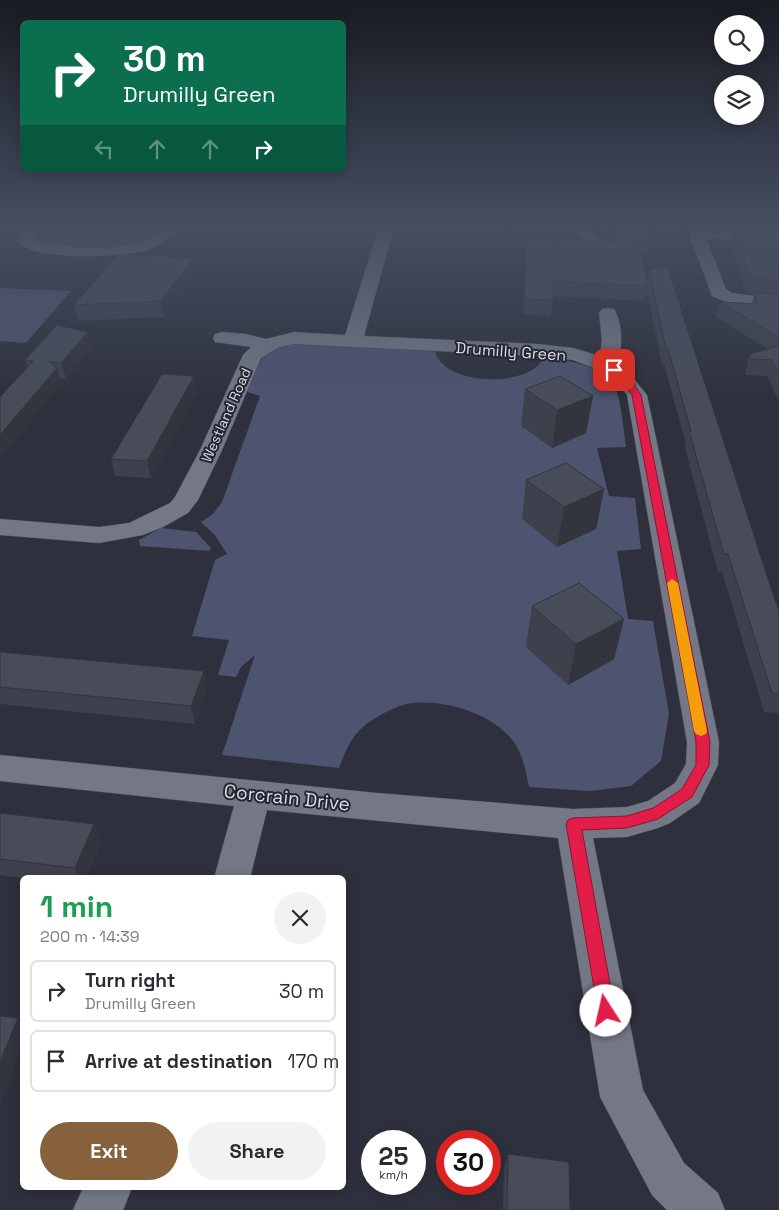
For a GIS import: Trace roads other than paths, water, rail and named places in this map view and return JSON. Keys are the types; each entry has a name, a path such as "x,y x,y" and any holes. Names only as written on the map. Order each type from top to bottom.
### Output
{"street":[{"path":"222,338 246,340 266,345 278,340 294,338 352,341 370,283"},
{"path":"715,283 718,292 728,298 752,303 779,304"},
{"path":"605,364 612,351 608,313"},
{"name":"Drumilly Green","path":"352,341 557,352 605,364 623,376 637,395 703,742 702,765 687,793 658,813 627,822 573,824"},
{"name":"Westland Road","path":"0,527 99,536 134,530 154,522 178,508 186,500 253,355 266,345"},
{"name":"Corcrain Drive","path":"0,768 573,824"},
{"path":"233,875 254,794"},
{"path":"573,824 622,1098 668,1179 701,1210"},
{"path":"97,1210 108,1190"}]}
